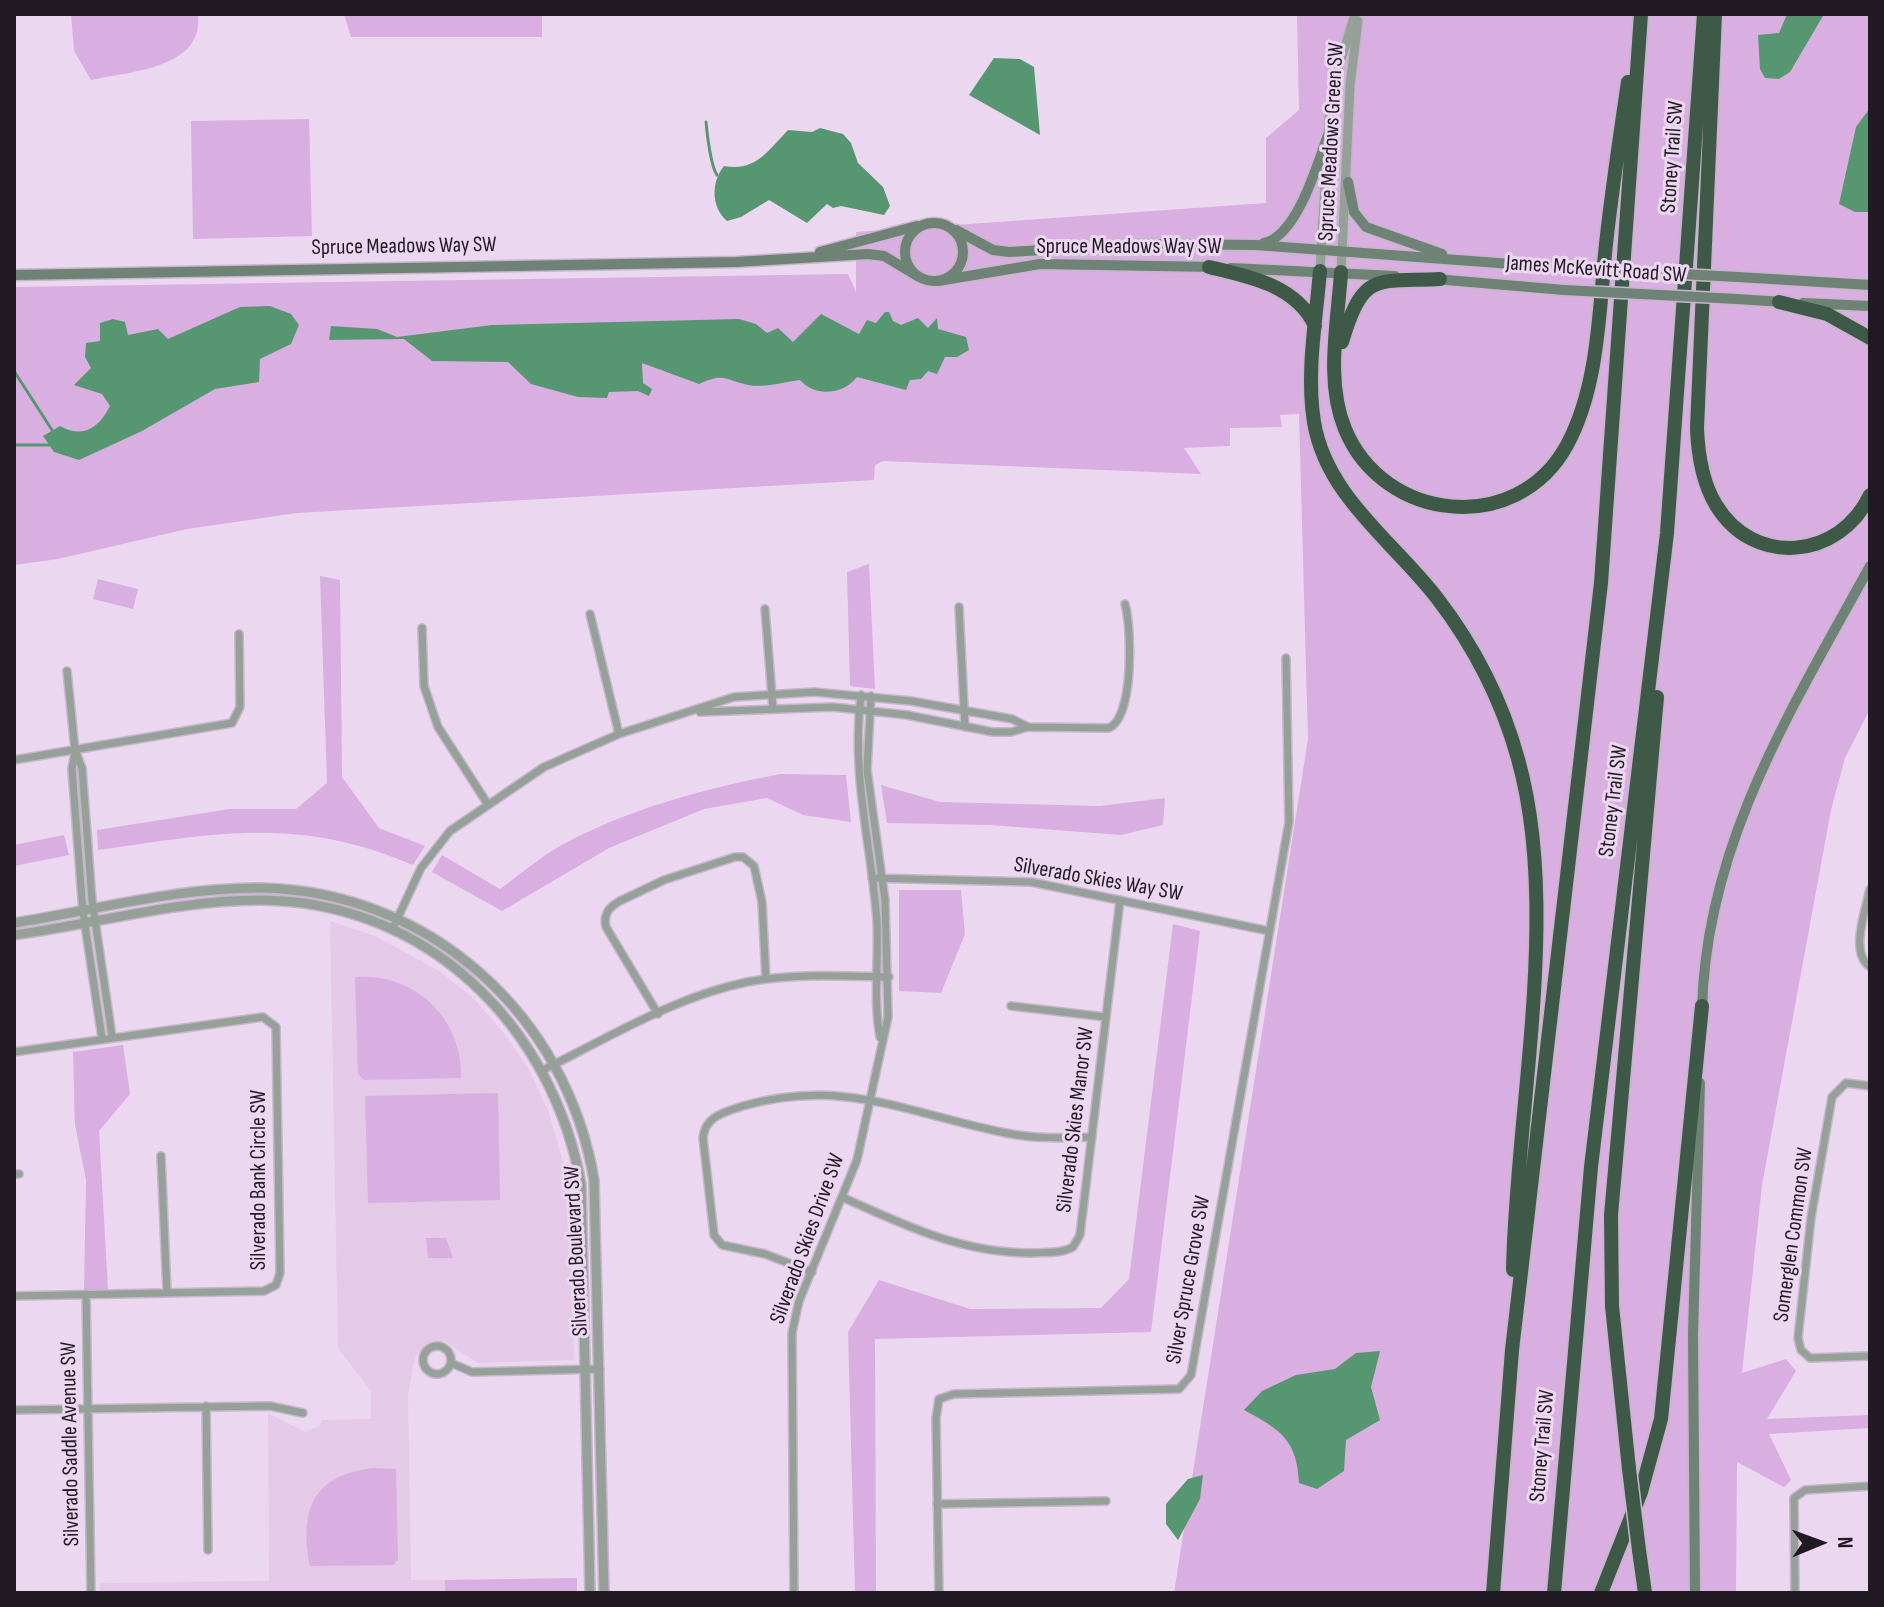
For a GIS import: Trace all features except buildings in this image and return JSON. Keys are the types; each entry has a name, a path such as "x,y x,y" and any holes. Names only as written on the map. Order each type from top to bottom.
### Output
{"highway":[{"path":"1341,272 1335,366 1338,406 1351,442 1376,474 1414,500 1452,507 1499,503 1530,488 1555,463 1575,430 1591,366 1614,174 1640,14"},
{"name":"Stoney Trail SW","path":"1493,1593 1512,1350 1589,702 1613,433 1640,14"},
{"name":"Stoney Trail SW","path":"1554,1593 1591,1167 1667,533 1704,14"},
{"path":"1715,14 1697,428 1701,467 1721,513 1747,537 1772,548 1810,547 1826,541 1855,520 1870,495"},
{"path":"1209,267 1237,273 1290,295 1307,309 1315,326"},
{"path":"1320,271 1312,396 1314,424 1322,450 1352,502 1434,595 1471,648 1511,735 1526,789 1536,888 1532,993 1515,1192 1512,1350"},
{"path":"1335,366 1351,315 1371,285 1384,280 1440,279"},
{"path":"1779,302 1827,314 1870,338"},
{"path":"1645,1593 1612,1306 1611,1215 1655,738 1667,533"},
{"path":"1601,1593 1644,1485 1661,1419 1702,1006"}],"main road":[{"path":"1256,245 1274,241 1288,228 1328,135"},
{"path":"1348,182 1354,212 1366,227 1463,260"},
{"path":"934,222 955,231 964,253 956,272 938,281 919,277 911,271 904,252 910,235 925,223 934,222"},
{"name":"Spruce Meadows Way SW","path":"795,259 925,223"},
{"name":"Spruce Meadows Way SW","path":"955,231 993,250 1009,252 1148,244 1256,245 1322,251"},
{"name":"James McKevitt Road SW","path":"1322,251 1870,285"},
{"name":"Spruce Meadows Way SW","path":"14,275 884,256 919,277"},
{"name":"Spruce Meadows Way SW","path":"938,281 1040,264 1320,271"},
{"name":"James McKevitt Road SW","path":"1320,271 1564,290 1870,306"},
{"path":"1695,1593 1693,1334 1704,952 1728,850 1771,751 1870,566"}],"street":[{"name":"Spruce Meadows Green SW","path":"1320,271 1328,135 1336,79 1357,14"},
{"name":"Spruce Meadows Green SW","path":"1341,272 1348,182 1350,86 1357,14"},
{"path":"690,712 859,709 1011,732 1028,727 1104,729 1118,723 1122,715 1131,643 1125,604"},
{"path":"959,607 965,727"},
{"path":"765,609 773,709"},
{"path":"590,614 619,734"},
{"path":"422,628 424,686 438,727 487,803"},
{"path":"14,760 232,723 240,707 239,634"},
{"path":"1269,931 1289,822 1286,658"},
{"path":"67,671 75,750 82,768 88,911 112,1036"},
{"path":"392,930 429,855 450,831 487,803 544,767 619,734 734,697 771,694 871,696 1012,719 1028,727"},
{"name":"Silverado Skies Drive SW","path":"861,695 857,780 872,878 878,977 876,1015 882,1043"},
{"name":"Silverado Skies Drive SW","path":"794,1593 789,1361 799,1301 844,1198 872,1098 888,1017 889,977 883,878 868,789 871,696"},
{"path":"658,1014 606,927 605,915 610,906 690,871 735,857 743,857 754,866 762,902 766,979"},
{"name":"Silverado Skies Way SW","path":"872,878 1031,882 1269,931"},
{"name":"Silverado Boulevard SW","path":"14,923 214,891 273,889 350,901 432,936 484,974 523,1016 555,1064 577,1112 594,1180 604,1593"},
{"path":"1870,889 1859,949 1863,961 1870,967"},
{"name":"Silverado Boulevard SW","path":"14,935 216,903 263,900 333,909 392,930 424,946 489,998 543,1070 566,1121 581,1184 590,1593"},
{"name":"Silverado Skies Manor SW","path":"844,1198 908,1228 961,1246 1012,1253 1068,1251 1080,1235 1120,900"},
{"path":"90,923 102,1038"},
{"name":"Silver Spruce Grove SW","path":"939,1593 936,1408 947,1395 1172,1390 1188,1383 1269,931"},
{"path":"543,1070 658,1014 718,989 766,979 889,977"},
{"path":"1011,1006 1106,1017"},
{"name":"Silverado Bank Circle SW","path":"14,1052 263,1017 276,1027 279,1279 264,1291 14,1296"},
{"name":"Somerglen Common SW","path":"1870,1086 1846,1083 1832,1097 1811,1218 1798,1338 1803,1353 1816,1359 1870,1356"},
{"path":"812,1272 718,1241 712,1229 703,1138 705,1125 715,1116 780,1097 817,1094 872,1098 1015,1135 1092,1137"},
{"path":"161,1156 167,1293"},
{"name":"Silverado Saddle Avenue SW","path":"86,1294 91,1593"},
{"path":"451,1363 472,1372 600,1369"},
{"path":"206,1406 208,1550"},
{"path":"14,1410 270,1406 303,1413"},
{"path":"588,1476 602,1476"},
{"path":"1795,1593 1794,1498 1809,1489 1870,1486"},
{"path":"937,1504 1106,1501"}],"shaded area":[{"path":"71,14 198,14 197,32 189,46 177,57 162,64 91,80 74,51"},
{"path":"344,14 542,14 542,37 351,37"},
{"path":"1297,14 1870,14 1870,709 1845,758 1831,810 1762,1185 1742,1373 1786,1359 1796,1371 1767,1419 1870,1415 1870,1428 1769,1434 1791,1480 1784,1487 1737,1462 1736,1593 1174,1593 1308,739 1299,414 1280,415 1282,427 1230,428 1230,446 1184,448 1201,474 883,461 875,465 874,480 297,513 187,529 58,559 14,565 14,287 848,274 856,292 856,232 1266,203 1266,138 1299,110"},
{"path":"1787,14 1823,16 1790,72 1779,79 1765,78 1760,69 1758,35 1779,33"},
{"path":"994,58 1020,59 1034,67 1040,135 969,95"},
{"path":"1870,108 1870,212 1855,212 1839,204 1856,127"},
{"path":"309,119 312,236 193,239 191,121"},
{"path":"820,128 843,134 851,143 858,163 883,187 890,206 884,215 841,206 833,208 827,204 807,223 769,200 741,217 727,221 718,209 715,194 717,179 724,166 753,163 788,130 812,132"},
{"path":"270,306 291,314 299,325 291,344 260,359 259,382 215,389 142,431 79,460 54,452 43,436 60,426 76,431 90,429 110,406 102,394 74,385 91,368 85,357 86,343 100,341 100,323 113,319 125,322 128,335 158,329 168,339 240,307"},
{"path":"885,312 889,312 893,321 901,325 918,318 928,328 937,318 938,329 966,337 969,350 957,357 945,357 937,374 928,371 921,379 910,380 906,390 857,377 845,387 830,392 814,390 800,380 754,386 720,378 699,384 642,363 643,383 652,389 649,396 638,391 609,392 607,398 578,397 531,384 508,362 432,361 404,339 329,340 331,326 377,329 397,337 492,325 739,319 756,324 767,333 778,328 793,342 821,314 859,334 867,320 876,323"},
{"path":"869,564 875,689 850,686 847,572"},
{"path":"320,576 340,580 342,777 379,828 425,846 413,865 371,850 294,834 220,834 98,850 97,830 230,809 296,809 327,783"},
{"path":"98,579 138,589 133,609 93,599"},
{"path":"781,774 846,775 851,822 803,815 767,798 704,809 609,848 502,911 432,872 442,855 500,889 552,851 613,821 696,793"},
{"path":"881,785 940,802 1100,806 1165,798 1163,825 1121,835 990,825 887,823"},
{"path":"64,835 69,855 14,866 14,845"},
{"path":"899,890 961,890 965,934 941,993 899,991"},
{"path":"330,921 375,936 441,972 473,998 503,1032 528,1068 548,1110 569,1183 574,1360 478,1363 446,1342 431,1341 415,1356 408,1394 411,1580 445,1580 445,1593 100,1593 100,1583 269,1581 268,1413 305,1432 319,1426 322,1420 371,1419 371,1391 338,1348"},
{"path":"1173,924 1200,931 1151,1332 875,1339 876,1593 855,1593 848,1332 879,1280 970,1309 1101,1308 1129,1279"},
{"path":"355,977 377,977 397,982 431,1004 454,1037 461,1078 364,1080 358,1074"},
{"path":"123,1045 130,1094 99,1131 108,1290 84,1290 86,1180 75,1125 73,1052"},
{"path":"498,1093 500,1200 368,1203 365,1096"},
{"path":"426,1238 446,1238 453,1258 428,1258"},
{"path":"1380,1351 1371,1387 1380,1420 1346,1440 1344,1471 1317,1489 1299,1483 1295,1456 1285,1438 1244,1410 1262,1391 1296,1375 1335,1369 1356,1353"},
{"path":"373,1468 396,1469 398,1560 393,1565 310,1566 307,1528 315,1499 336,1478"},
{"path":"1203,1475 1200,1499 1178,1540 1166,1524 1166,1504 1188,1479"},
{"path":"577,1578 577,1593 445,1593 445,1580"}],"waterway":[{"path":"706,122 711,158 717,175"},
{"path":"14,371 52,430"},
{"path":"14,445 49,445"}]}
